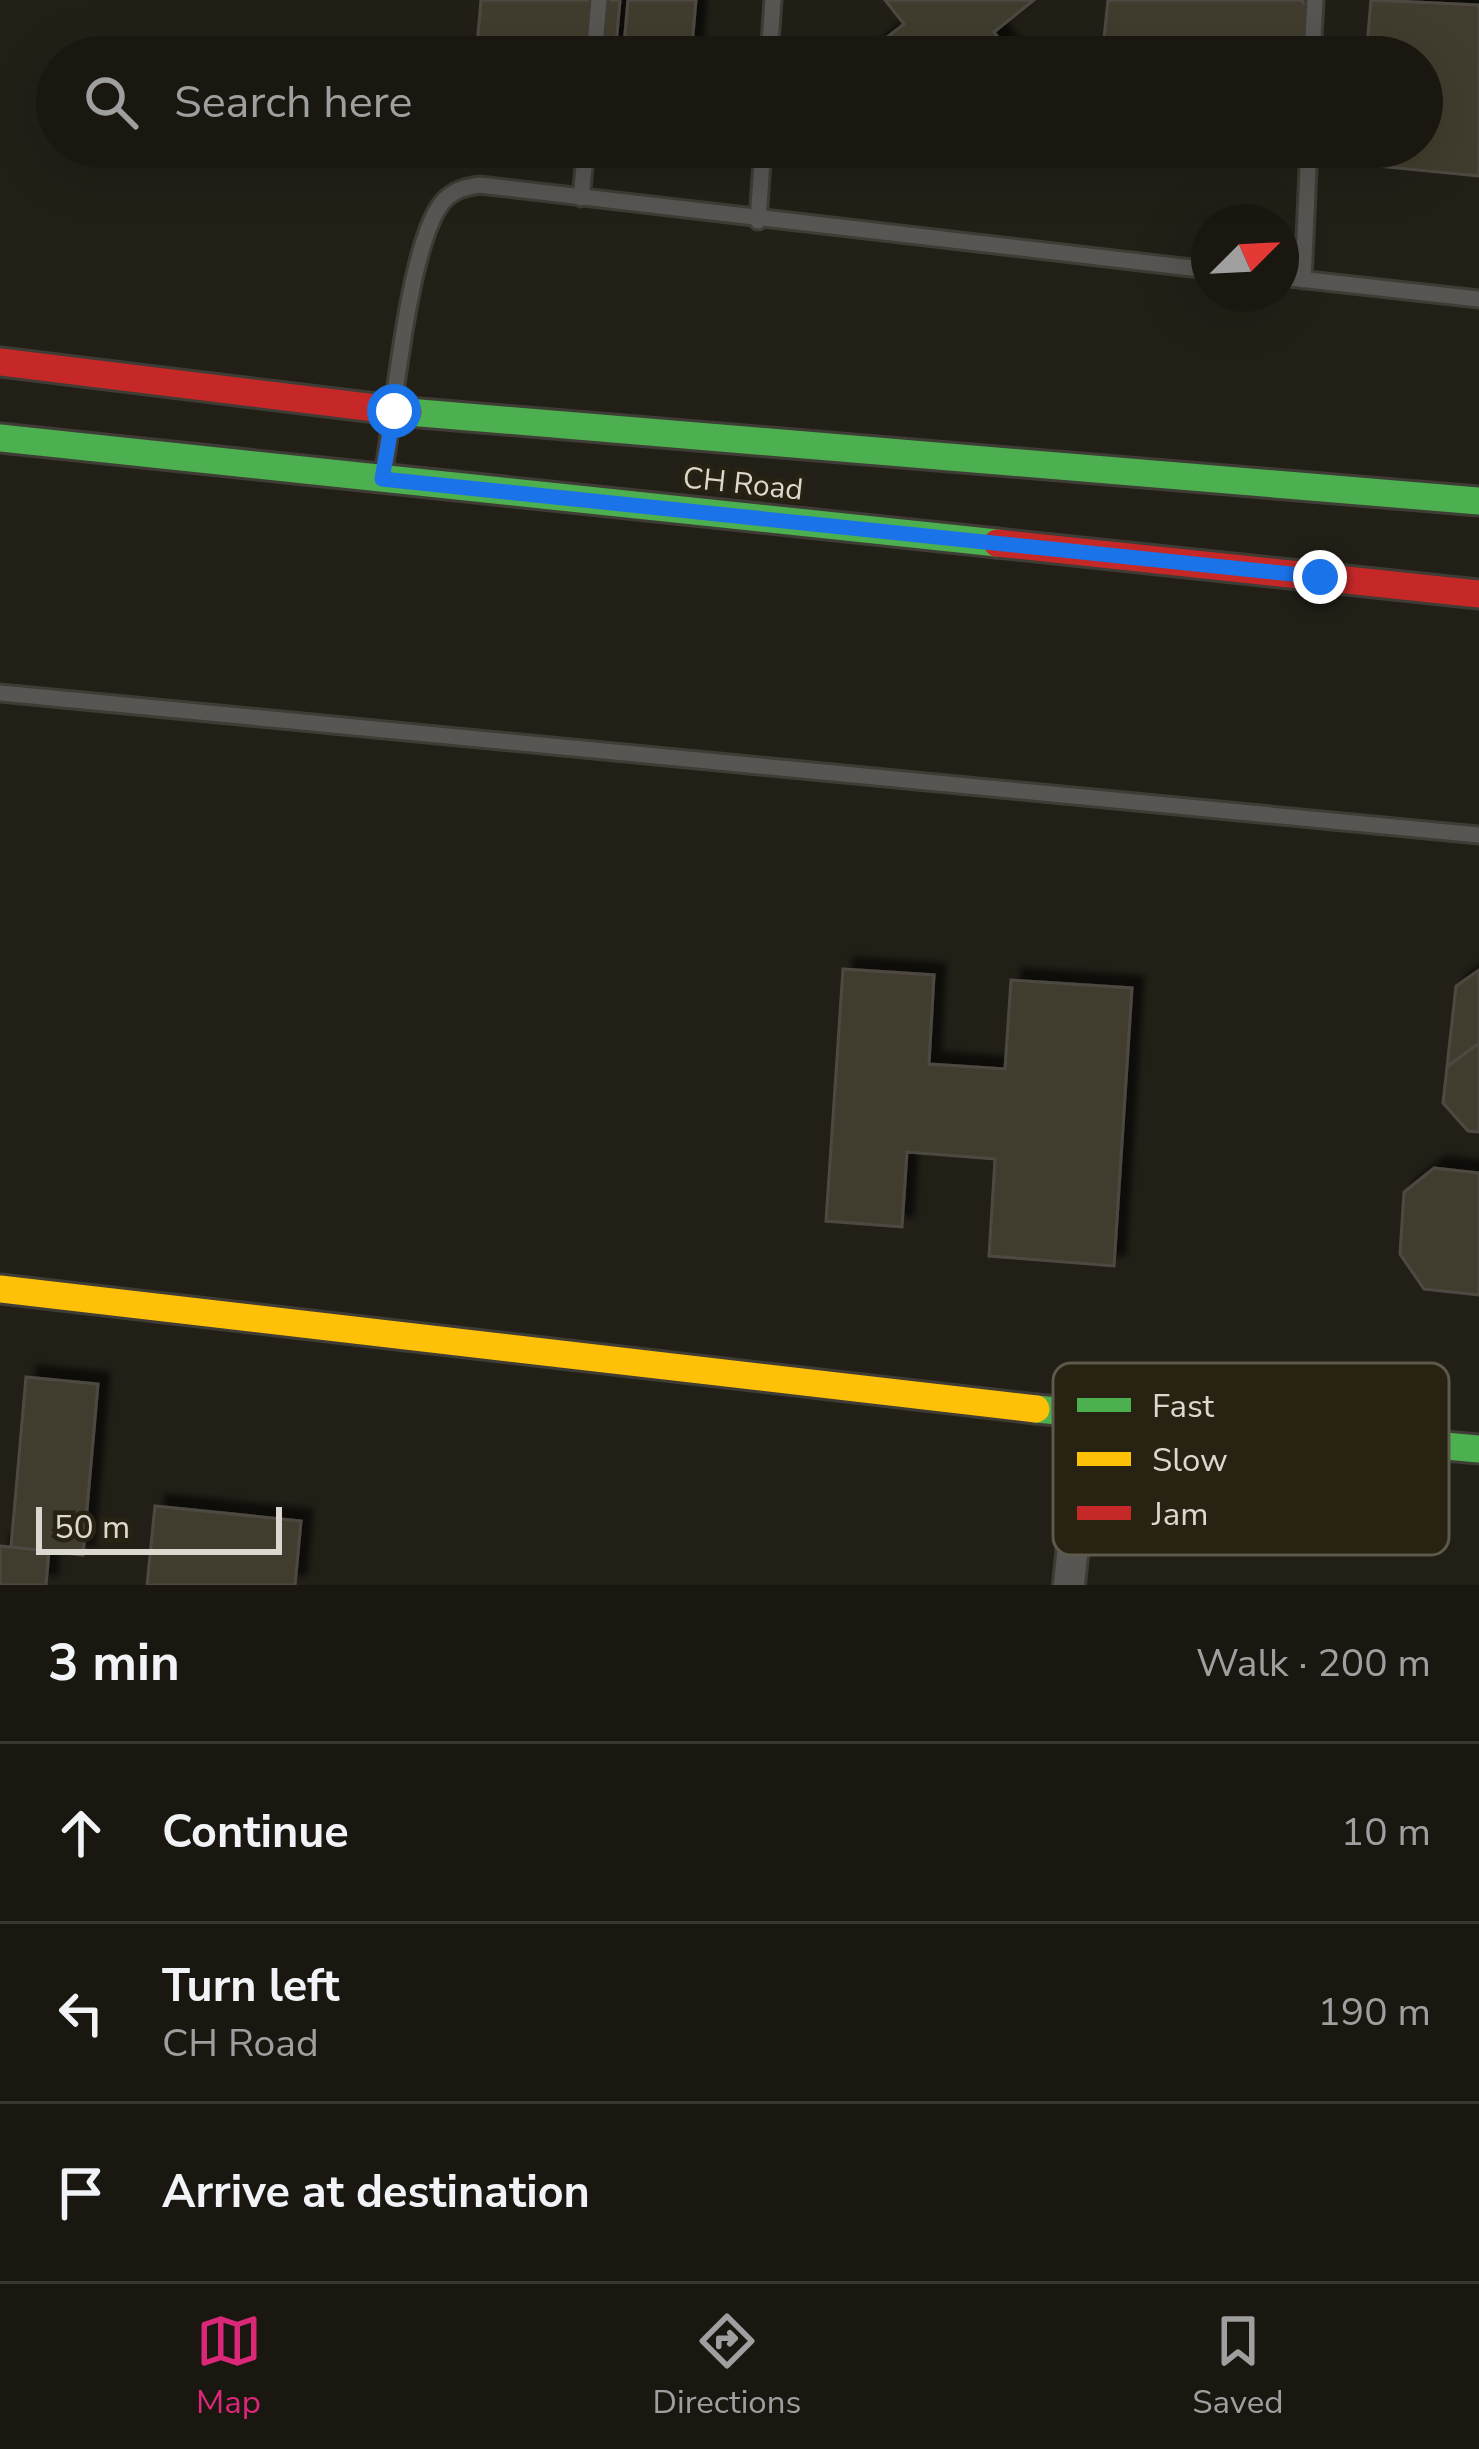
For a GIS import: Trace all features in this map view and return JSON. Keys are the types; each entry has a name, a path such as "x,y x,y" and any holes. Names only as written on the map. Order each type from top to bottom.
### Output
{"street":[{"name":"CH Road","path":"0,362 394,411 1479,501"},
{"name":"CH Road","path":"0,437 1479,594"},
{"path":"0,1288 1053,1411"},
{"path":"1449,1446 1479,1449"},
{"path":"1070,1585 1073,1555"}],"lane":[{"path":"596,36 599,0"},
{"path":"770,36 773,0"},
{"path":"1313,36 1315,0"},
{"path":"581,198 584,168"},
{"path":"758,221 762,168"},
{"path":"1303,280 1308,168"},
{"path":"382,479 419,261 436,211 458,188 480,184 758,221 1191,268"},
{"path":"1299,280 1479,299"},
{"path":"0,693 1479,835"}],"building":[{"path":"481,0 620,0 617,36 478,36"},
{"path":"628,0 696,0 693,36 625,36"},
{"path":"885,0 1034,0 994,32 997,36 889,36 904,24"},
{"path":"1108,0 1302,0 1308,9 1306,36 1104,36"},
{"path":"1371,0 1479,5 1479,176 1397,168 1443,168 1443,36 1368,36"},
{"path":"843,969 934,975 929,1064 1005,1069 1011,980 1132,988 1114,1266 989,1256 995,1159 907,1152 902,1227 826,1221"},
{"path":"1479,970 1479,1043 1447,1067 1456,986"},
{"path":"1479,1043 1479,1132 1468,1131 1443,1103 1447,1067"},
{"path":"1434,1168 1479,1173 1479,1295 1424,1289 1400,1254 1404,1192"},
{"path":"26,1377 98,1384 83,1555 11,1547"},
{"path":"155,1506 301,1521 295,1585 147,1585"},
{"path":"0,1546 49,1551 46,1585 0,1585"}],"traffic: fast":[{"path":"408,412 1479,501"},
{"path":"0,438 997,543"},
{"path":"1036,1409 1053,1411"},
{"path":"1449,1446 1479,1449"}],"traffic: slow":[{"path":"0,1289 1036,1409"}],"traffic: jam":[{"path":"0,362 408,412"},
{"path":"997,543 1479,594"}],"route":[{"path":"394,411 382,479 1320,577"}]}
